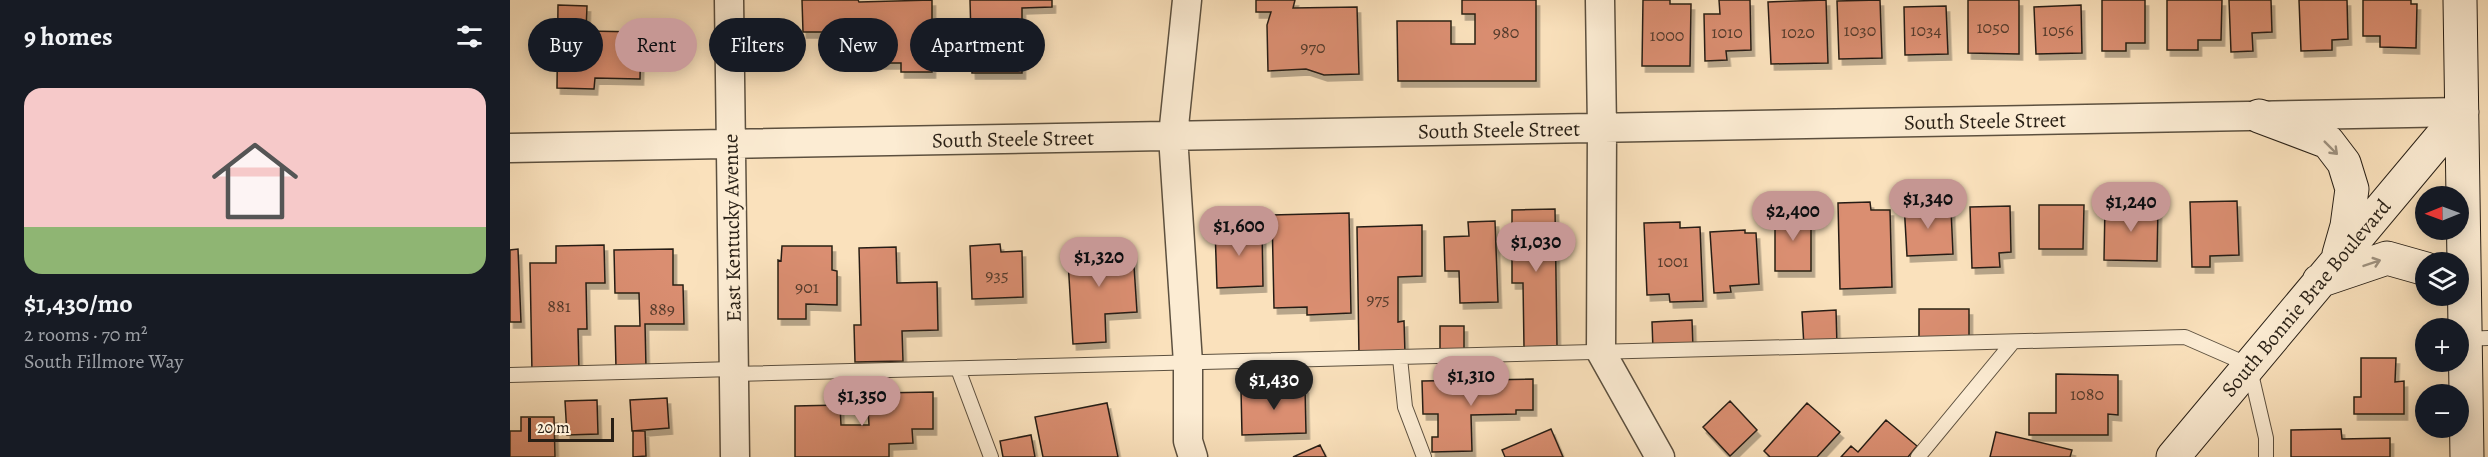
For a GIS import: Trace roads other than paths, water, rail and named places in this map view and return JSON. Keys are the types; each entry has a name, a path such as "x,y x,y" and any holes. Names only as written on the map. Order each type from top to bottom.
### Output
{"street":[{"name":"East Kentucky Avenue","path":"729,0 735,457"},
{"path":"1186,0 1173,136 1188,363 1188,441 1193,457"},
{"path":"1600,0 1601,352 1660,457"},
{"path":"2460,0 2475,112 2468,318"},
{"name":"South Steele Street","path":"510,148 2475,112"},
{"name":"South Bonnie Brae Boulevard","path":"2173,457 2328,271 2475,112"},
{"path":"2259,116 2328,142 2344,163 2352,189 2347,226 2328,271"},
{"path":"2328,271 2387,258 2415,266"},
{"path":"2467,457 2468,372"}],"lane":[{"path":"510,375 958,369 2185,337 2249,365 2266,438 2266,457"},
{"path":"1918,457 2013,342"},
{"path":"1401,358 1405,407 1424,457"},
{"path":"958,369 991,457"}]}
